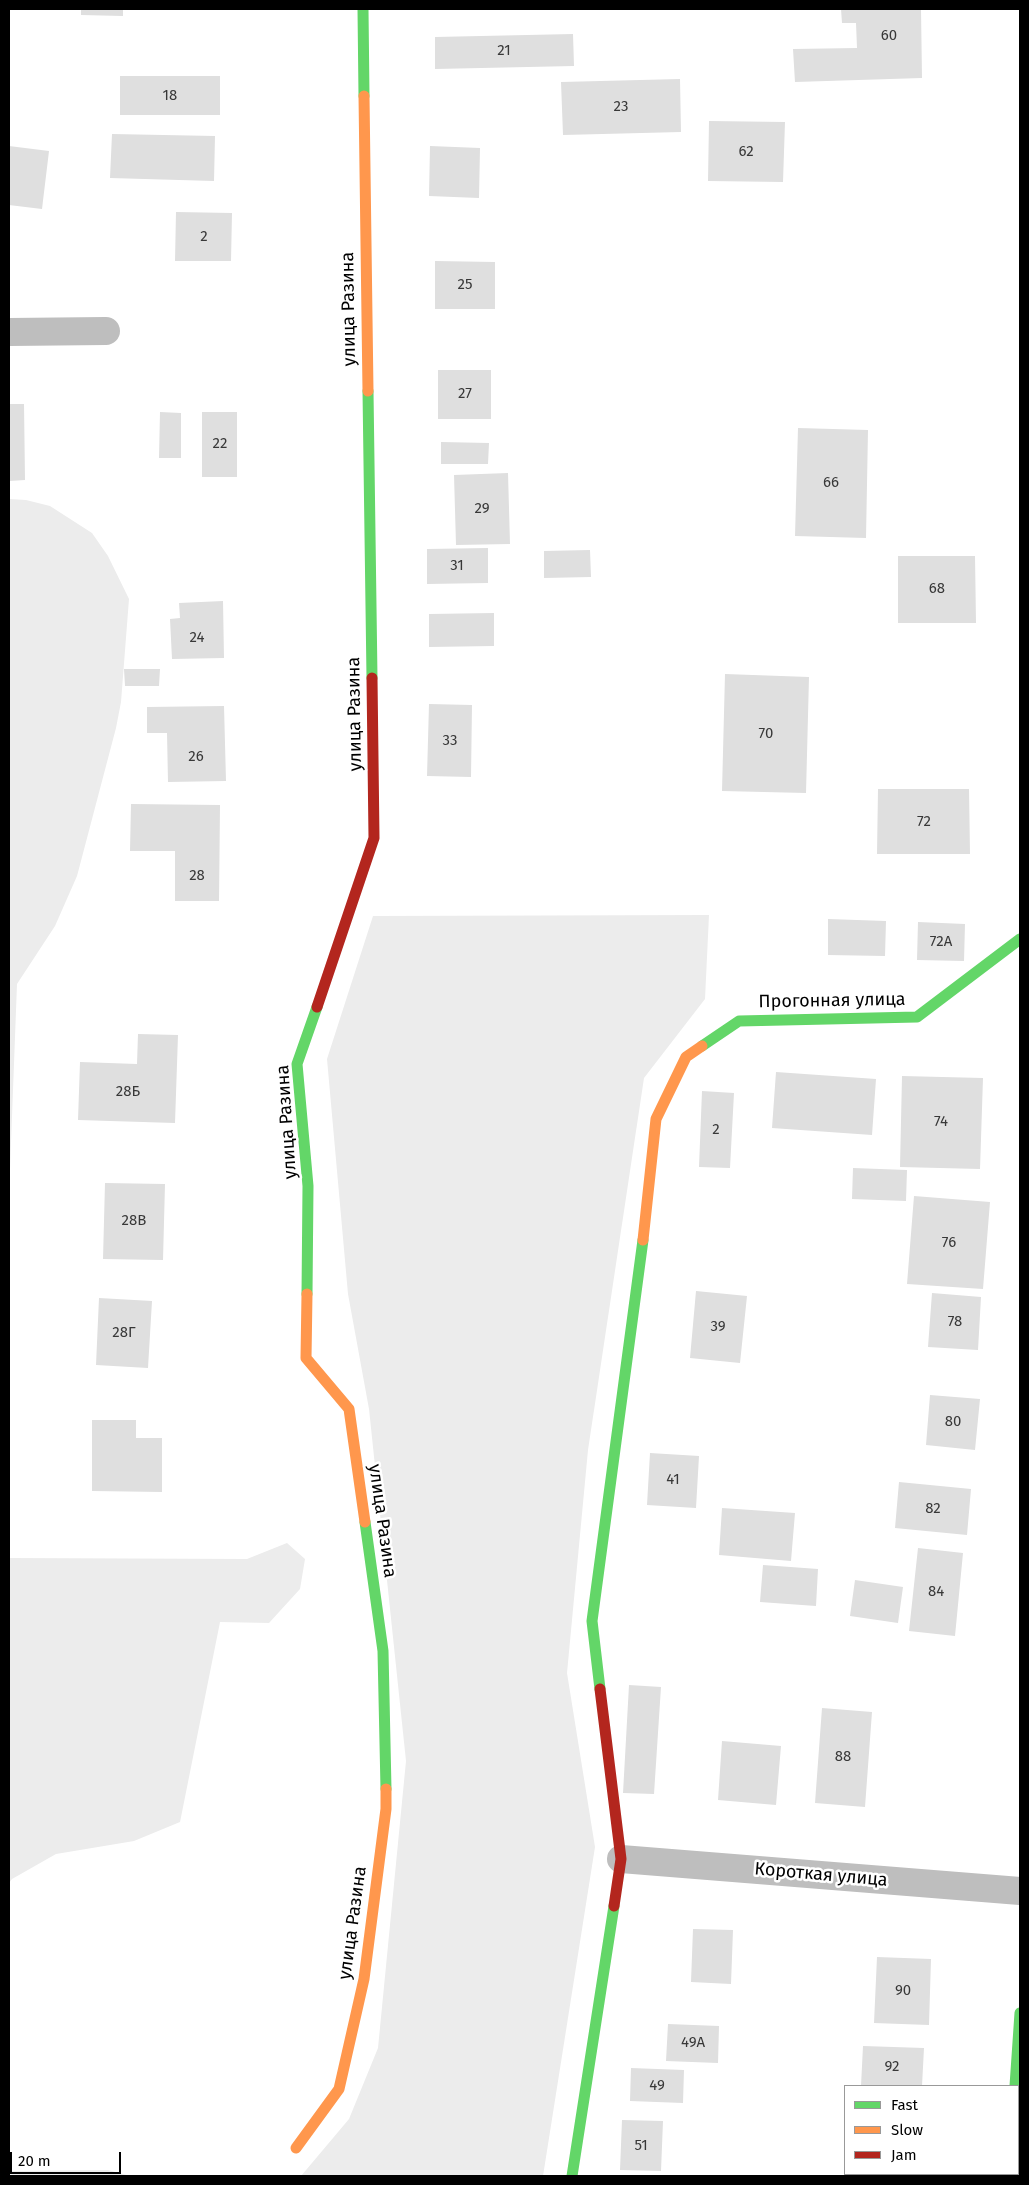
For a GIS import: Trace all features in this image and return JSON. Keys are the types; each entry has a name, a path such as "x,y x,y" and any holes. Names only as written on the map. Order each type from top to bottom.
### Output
{"street":[{"name":"улица Разина","path":"296,2148 340,2089 364,1979 386,1809 383,1651 349,1409 306,1358 308,1186 297,1064 374,838 363,9"},
{"path":"9,332 106,330"},
{"name":"Прогонная улица","path":"621,1859 592,1621 640,1271 656,1119 686,1058 739,1021 917,1016 1020,939"},
{"path":"572,2176 621,1859"},
{"name":"Короткая улица","path":"621,1859 1020,1891"},
{"path":"1015,2085 1020,2013"}],"shaded area":[{"path":"9,499 26,500 50,506 92,533 108,556 129,599 121,702 116,728 77,876 55,926 17,984 9,1196"},
{"path":"709,915 705,999 644,1078 588,1450 567,1673 595,1847 543,2176 301,2176 349,2119 378,2048 406,1761 369,1409 348,1294 327,1059 373,916"},
{"path":"287,1543 305,1559 300,1589 269,1623 220,1622 180,1822 134,1841 56,1854 12,1879 9,1883 9,1558 247,1559"},
{"path":"108,2170 130,2176 9,2176 9,2171"}],"building":[{"path":"81,9 123,9 123,16 81,15"},
{"path":"841,9 921,9 922,78 795,82 793,49 857,48 856,23 842,23"},
{"path":"573,34 574,66 435,69 435,37"},
{"path":"120,76 220,76 220,115 120,115"},
{"path":"680,79 681,132 563,135 561,82"},
{"path":"709,121 785,122 783,182 708,181"},
{"path":"112,134 215,136 214,181 110,178"},
{"path":"9,146 49,151 42,209 9,205"},
{"path":"430,146 480,148 479,198 429,196"},
{"path":"176,212 232,213 231,261 175,261"},
{"path":"435,261 495,262 495,309 435,309"},
{"path":"438,370 491,370 491,419 438,419"},
{"path":"9,404 24,404 25,480 9,481"},
{"path":"160,412 181,413 181,458 159,458"},
{"path":"202,412 237,412 237,477 202,477"},
{"path":"798,428 868,430 866,538 795,536"},
{"path":"441,442 489,443 488,464 441,464"},
{"path":"508,473 510,544 456,545 454,475"},
{"path":"488,548 488,583 427,584 427,549"},
{"path":"590,550 591,577 544,578 544,551"},
{"path":"898,556 975,556 976,623 898,623"},
{"path":"223,601 224,658 172,659 170,619 180,618 179,603"},
{"path":"494,613 494,646 429,647 429,614"},
{"path":"124,669 160,669 159,686 125,686"},
{"path":"725,674 809,677 806,793 722,791"},
{"path":"429,704 472,705 471,777 427,776"},
{"path":"224,706 226,781 168,782 167,733 147,733 147,707"},
{"path":"878,789 969,789 970,854 877,854"},
{"path":"131,804 220,805 219,901 175,901 175,851 130,851"},
{"path":"828,919 886,921 885,956 828,955"},
{"path":"918,922 965,924 964,961 917,960"},
{"path":"138,1034 178,1035 175,1123 78,1120 80,1062 137,1064"},
{"path":"776,1072 876,1079 872,1135 772,1128"},
{"path":"902,1076 983,1078 980,1169 900,1167"},
{"path":"702,1091 734,1093 730,1168 699,1167"},
{"path":"853,1168 907,1170 906,1201 852,1199"},
{"path":"105,1183 165,1184 163,1260 103,1259"},
{"path":"914,1196 990,1202 983,1289 907,1284"},
{"path":"696,1291 747,1296 740,1363 690,1358"},
{"path":"932,1293 981,1297 978,1350 928,1347"},
{"path":"99,1298 152,1301 148,1368 96,1365"},
{"path":"930,1395 980,1399 975,1450 926,1445"},
{"path":"92,1420 136,1420 136,1438 162,1438 162,1492 92,1491"},
{"path":"650,1453 699,1456 696,1508 647,1505"},
{"path":"899,1482 971,1489 967,1535 895,1528"},
{"path":"722,1508 795,1513 791,1561 719,1555"},
{"path":"918,1548 963,1553 955,1636 909,1631"},
{"path":"763,1565 818,1569 816,1606 760,1602"},
{"path":"855,1580 903,1587 898,1623 850,1616"},
{"path":"629,1685 661,1687 654,1794 623,1793"},
{"path":"822,1708 872,1712 865,1807 815,1803"},
{"path":"722,1741 781,1746 776,1805 718,1800"},
{"path":"693,1929 733,1930 731,1984 691,1982"},
{"path":"877,1957 931,1959 929,2025 874,2023"},
{"path":"668,2024 719,2026 718,2063 666,2061"},
{"path":"863,2046 924,2048 922,2085 861,2085"},
{"path":"631,2068 684,2070 683,2103 630,2101"},
{"path":"622,2120 663,2121 661,2171 620,2170"},
{"path":"855,2175 895,2175 895,2176"}],"traffic: fast":[{"path":"363,9 364,96"},
{"path":"368,391 372,678"},
{"path":"702,1046 739,1021 917,1017 1020,939"},
{"path":"307,1294 308,1186 297,1064 317,1007"},
{"path":"600,1689 592,1621 643,1240"},
{"path":"365,1522 383,1651 386,1789"},
{"path":"572,2176 614,1906"},
{"path":"1015,2085 1020,2013"}],"traffic: slow":[{"path":"364,96 368,391"},
{"path":"643,1240 656,1119 686,1057 702,1046"},
{"path":"307,1294 306,1358 349,1409 365,1522"},
{"path":"296,2148 339,2089 364,1979 386,1809 386,1789"}],"traffic: jam":[{"path":"317,1007 374,838 372,678"},
{"path":"600,1689 621,1859 614,1906"}]}
